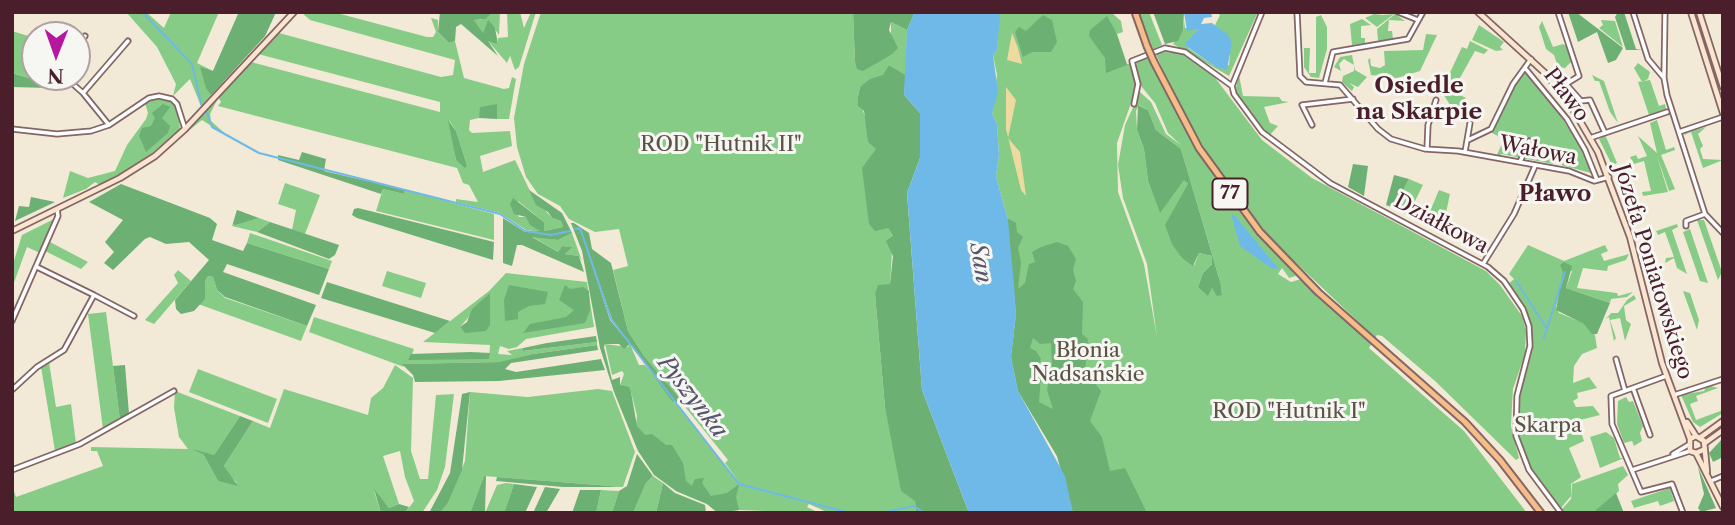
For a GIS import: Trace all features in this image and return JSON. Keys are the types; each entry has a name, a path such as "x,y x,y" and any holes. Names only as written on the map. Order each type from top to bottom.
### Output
{"main road":[{"name":"77","path":"1135,12 1154,62 1191,135 1244,212 1301,276 1473,430 1541,513"}],"street":[{"path":"12,231 135,169 185,129 294,12"},
{"path":"1134,104 1138,84 1132,61 1165,48 1185,52 1232,86 1262,12"},
{"name":"Wałowa","path":"1297,12 1300,76 1306,82 1340,85 1387,137 1427,149 1465,152 1578,173 1597,181 1609,177"},
{"path":"1398,12 1418,20"},
{"path":"1325,83 1333,52 1408,39 1423,12"},
{"name":"Józefa Poniatowskiego","path":"1479,12 1531,59 1558,89 1590,138 1609,177 1632,244 1667,376 1684,417 1700,439"},
{"path":"1558,12 1578,73 1578,80 1558,89"},
{"path":"1633,12 1648,59 1654,70 1664,78"},
{"path":"1665,12 1664,78 1704,214 1723,233"},
{"path":"1679,132 1723,115 1690,12"},
{"path":"1699,12 1723,87"},
{"path":"83,93 128,41"},
{"path":"1468,140 1490,129 1513,84 1531,59"},
{"name":"Pławo","path":"1525,68 1567,119 1586,150 1597,181"},
{"path":"1566,84 1581,101 1590,100 1605,133"},
{"name":"Działkowa","path":"1232,86 1234,94 1262,132 1322,178 1483,264 1504,281 1527,317 1531,346 1517,396 1516,436 1529,470 1562,513"},
{"path":"81,91 109,125"},
{"path":"12,129 68,134 109,125 149,99 162,96 177,104 185,129"},
{"path":"1312,125 1309,116 1301,107 1304,103 1353,99"},
{"path":"1427,149 1428,125 1436,100"},
{"path":"1590,138 1667,113"},
{"path":"1465,152 1470,122"},
{"path":"1520,163 1529,141"},
{"path":"1483,264 1514,214 1535,166"},
{"path":"12,321 59,214 57,209"},
{"path":"1686,226 1686,221 1704,214"},
{"path":"37,267 134,316"},
{"path":"12,390 37,366 64,350 94,295"},
{"path":"1616,359 1625,391"},
{"path":"1667,376 1611,396 1612,424 1640,492 1672,485 1683,513"},
{"path":"1674,395 1723,379"},
{"path":"1633,388 1650,435"},
{"path":"12,470 80,444 174,391"},
{"name":"Józefa Poniatowskiego","path":"1684,417 1693,452"},
{"path":"1700,439 1723,421"},
{"path":"1690,427 1698,431 1710,431"},
{"path":"1668,457 1689,442 1723,430"},
{"path":"1700,439 1707,472"},
{"path":"1632,470 1668,457 1703,450"},
{"path":"1693,452 1707,472 1723,507"},
{"path":"1711,481 1723,477"}],"green space":[{"path":"126,12 146,12 164,28 171,12 219,12 197,63 213,71 239,12 276,12 265,36 201,106 190,79 173,96 176,84 157,47"},
{"path":"239,12 276,12 265,36 211,95 200,67 213,71"},
{"path":"301,12 333,12 433,37 436,32 431,18 438,20 438,32 449,43 455,41 464,78 504,89 509,88 512,77 516,79 509,119 497,119 497,104 481,113 479,118 470,120 469,130 472,133 510,131 512,146 480,156 483,172 515,160 532,195 552,218 561,221 563,227 544,231 544,222 518,201 514,207 519,217 526,217 541,232 526,230 500,213 456,202 456,199 478,202 469,185 463,183 457,168 218,106 221,102 218,97 251,62 440,112 440,102 258,54 279,33 441,77 453,75 455,60 310,20","holes":["449,120 456,131 467,165 456,160"]},
{"path":"440,12 492,12 486,19 474,20 483,33 488,19 495,28 498,44 488,41 498,56 461,24 456,27 455,41 449,43 438,32"},
{"path":"492,12 500,12 499,35 488,19 483,34 474,20 481,20"},
{"path":"507,12 520,12 524,28 531,12 536,12 519,67 515,70 510,56 507,63 488,41 488,38 498,44 498,38 508,37"},
{"name":"ROD \"Hutnik II\"","path":"541,12 853,12 855,61 867,67 891,55 891,22 907,30 906,75 889,65 884,75 860,87 858,96 876,149 888,228 893,236 890,285 875,294 885,407 915,501 916,513 829,513 809,504 807,507 819,513 739,510 718,513 707,504 676,491 635,435 637,416 631,392 620,385 624,374 622,371 612,375 605,344 628,347 630,344 639,365 645,365 739,482 725,463 728,460 644,356 628,331 613,270 628,266 619,229 595,232 569,219 560,206 538,194 526,177 517,147 514,118 524,64"},
{"path":"853,12 915,12 907,30 891,22 889,30 898,48 863,71 857,69 855,61"},
{"path":"999,12 1111,12 1121,21 1123,32 1117,34 1127,64 1131,63 1136,89 1117,143 1118,192 1144,264 1157,337 1147,264 1123,198 1118,165 1125,125 1140,92 1151,102 1166,134 1181,145 1168,133 1155,103 1141,86 1136,62 1148,58 1189,136 1212,173 1236,207 1296,276 1289,278 1282,268 1278,274 1291,282 1301,279 1367,339 1371,334 1271,239 1224,179 1178,106 1156,54 1164,52 1181,53 1213,75 1262,140 1312,178 1486,271 1500,285 1522,316 1526,330 1525,354 1513,389 1511,426 1519,458 1516,460 1435,381 1382,336 1377,335 1369,348 1464,431 1527,513 1073,513 1057,456 1018,391 1011,357 1016,315 1014,285 1008,220 996,176 999,155 997,124 992,113 997,75 993,55 997,50","holes":["1139,105 1148,110 1156,130 1181,149 1221,285 1222,295 1212,288 1210,290 1198,287 1203,273 1212,264 1212,256 1199,253 1194,266 1188,184 1184,179 1160,212 1148,181 1144,149 1137,130 1136,111"]},
{"path":"1139,12 1149,12 1162,45 1153,49"},
{"path":"1153,12 1184,12 1183,30 1178,41 1165,44"},
{"path":"1215,12 1258,12 1229,76 1173,44 1183,30 1184,20 1185,28 1199,28 1187,41 1188,48 1216,67 1229,65 1230,55 1215,25 1220,15"},
{"path":"1568,12 1576,12 1623,48 1616,60 1608,63 1597,32 1578,42"},
{"path":"1618,12 1624,12 1636,49 1642,50 1626,50 1615,17"},
{"path":"1693,12 1697,12 1723,100 1705,51"},
{"path":"1374,14 1394,14 1377,27 1365,18"},
{"path":"1395,14 1405,21 1389,20 1388,31 1392,31 1393,39 1378,41 1377,29"},
{"path":"1043,15 1052,20 1057,42 1051,52 1032,52 1023,57 1015,32 1019,27 1026,31"},
{"path":"1321,15 1327,27 1327,49 1319,78 1311,77 1304,67 1304,48 1310,48 1309,73 1316,73 1316,17"},
{"path":"1107,16 1116,32 1127,65 1106,73 1105,58 1089,36 1090,30"},
{"path":"1362,19 1371,25 1361,26 1361,38 1365,38 1365,43 1352,45 1350,24"},
{"path":"1601,20 1615,21 1623,47 1599,28 1603,25"},
{"path":"1542,21 1553,47 1563,44 1566,46 1572,61 1565,68 1558,67 1554,55 1546,49 1539,27"},
{"path":"1479,25 1504,42 1500,47 1503,50 1496,51 1472,40"},
{"path":"12,31 21,34 21,76 12,73"},
{"path":"1426,34 1437,35 1420,71 1397,78 1371,75 1368,60 1370,58 1371,66 1380,68 1385,65 1384,51 1423,50"},
{"path":"1470,41 1488,50 1484,54 1475,51 1456,85 1463,89 1460,95 1466,98 1459,108 1450,105 1442,92 1444,78 1447,79 1462,47 1467,49"},
{"path":"1352,55 1354,65 1344,59 1339,64 1341,71 1334,67 1340,57"},
{"path":"1638,63 1650,72 1648,79 1642,82 1634,68"},
{"path":"889,65 906,75 904,95 920,113 920,158 907,193 922,390 969,513 916,513 915,501 901,491 885,407 875,294 878,285 890,284 893,256 886,241 893,236 888,228 875,231 869,224 862,168 876,149 868,142 864,111 858,106 858,96 860,87 870,79 883,75"},
{"path":"1354,65 1355,70 1367,77 1358,87 1349,83 1354,87 1352,91 1342,82 1343,76 1354,71"},
{"path":"1525,72 1556,109 1579,144 1591,173 1561,165 1564,158 1558,155 1553,164 1501,154 1499,159 1496,157 1504,139 1490,132 1518,79"},
{"path":"12,73 21,76 21,87 12,87"},
{"path":"1239,75 1243,96 1279,97 1282,101 1289,102 1264,107 1270,123 1278,126 1269,136 1235,92"},
{"path":"1592,75 1604,81 1618,123 1610,112 1599,81 1595,81"},
{"path":"1650,80 1659,106 1665,104 1666,109 1649,115 1638,82"},
{"path":"161,97 177,106 180,129 151,154 112,180 100,185 95,182 86,189 63,198 70,171 88,178 115,171 127,145 146,119 148,113 145,103"},
{"path":"217,100 210,114 211,121 230,138 202,120 182,136"},
{"path":"163,104 170,107 162,118 170,126 168,133 146,152 139,136 142,128 151,126 155,118 152,113"},
{"path":"497,104 497,119 479,118 480,107"},
{"path":"1138,105 1148,110 1156,130 1181,149 1221,285 1222,295 1217,296 1212,288 1208,296 1198,287 1203,273 1212,264 1212,256 1199,253 1193,266 1182,258 1172,244 1165,225 1188,184 1184,180 1160,213 1148,181 1144,149 1137,130"},
{"path":"448,120 456,131 467,165 465,168 456,160"},
{"path":"1657,120 1666,150 1674,147 1675,150 1661,155 1675,189 1669,191 1657,156 1668,192 1643,196 1642,192 1651,191 1644,161 1634,164 1630,157 1636,155 1638,159 1647,156 1638,136 1657,153 1650,123"},
{"path":"1706,127 1698,134 1703,146 1700,149 1703,159 1723,160 1703,168 1691,132 1684,135 1685,133"},
{"path":"1605,136 1617,163 1612,165 1599,139"},
{"path":"302,152 326,159 324,171 405,190 404,194 383,189 381,194 278,160 278,155 299,160"},
{"path":"1353,164 1368,166 1364,196 1348,187"},
{"path":"1394,175 1409,179 1394,208 1386,205"},
{"path":"1409,179 1423,185 1408,215 1394,208"},
{"path":"285,183 320,195 305,234 292,230 296,210 278,204"},
{"path":"121,184 210,218 217,224 212,240 243,251 247,243 329,269 319,295 227,264 223,272 316,305 307,326 225,297 217,290 213,277 208,276 205,281 205,299 194,311 181,314 176,309 175,300 209,260 189,242 166,244 150,237 113,270 104,263 114,252 105,242 123,220 89,202"},
{"path":"383,189 404,194 405,190 494,214 494,240 376,211"},
{"path":"529,190 562,213 572,233 558,240 532,237 558,252 562,246 572,247 565,254 579,256 584,272 522,245 517,245 512,266 503,263 503,218 525,232 540,231 530,225 526,217 514,214 510,204 513,198 544,222 544,231 563,227 561,221 552,218 548,212 536,205"},
{"path":"1439,190 1450,194 1442,232 1425,223"},
{"path":"31,197 55,202 15,221 19,206 29,207"},
{"path":"354,209 494,242 493,260 357,218 352,215"},
{"path":"237,210 270,222 257,232 232,226"},
{"path":"237,210 258,218 235,225 233,224"},
{"path":"56,218 42,254 27,247 12,288 12,267 22,235"},
{"path":"1007,218 1016,223 1017,232 1023,237 1018,248 1021,263 1018,289 1025,283 1029,264 1035,262 1032,252 1041,247 1057,242 1068,246 1076,259 1073,270 1076,281 1073,289 1083,302 1082,334 1088,339 1085,371 1101,391 1090,421 1102,437 1110,471 1125,468 1147,513 1073,513 1057,456 1018,391 1011,357 1016,315","holes":["1033,338 1040,344 1051,343 1052,367 1047,372 1047,390 1053,409 1039,402 1041,376 1037,371 1041,359 1036,351 1030,348"]},
{"path":"1697,220 1704,220 1722,272 1718,280"},
{"path":"270,222 339,245 335,255 329,259 257,232"},
{"path":"571,223 574,223 589,233 592,249 611,263 628,331 644,356 684,404 672,401 612,319 580,228 610,320 630,344 624,349 619,344 605,344 604,347 612,380 620,377 620,385 629,387 637,426 645,435 652,434 666,445 672,445 683,463 686,481 692,486 695,479 704,478 702,483 711,496 727,493 739,484 736,497 739,510 718,513 707,504 676,491 654,475 638,451 600,348 582,251"},
{"path":"1677,224 1678,227 1672,230 1687,274 1677,268 1674,258 1665,263 1666,258 1674,257 1665,232 1658,235 1656,231"},
{"path":"1690,229 1708,283 1700,281 1683,232"},
{"path":"250,233 332,261 329,269 247,243"},
{"path":"572,233 582,261 579,256 565,254 571,247 562,246 558,252 531,236 558,240"},
{"path":"50,242 88,262 81,269 45,251"},
{"name":"Skarpa","path":"1528,245 1564,261 1605,245 1608,251 1601,254 1604,261 1629,254 1626,260 1608,266 1607,271 1583,268 1577,288 1617,293 1618,296 1633,292 1627,297 1611,299 1610,303 1566,288 1572,271 1565,272 1556,307 1559,313 1588,325 1595,335 1597,348 1582,354 1574,366 1573,383 1589,377 1597,388 1577,393 1578,398 1573,401 1576,407 1593,406 1600,415 1580,420 1582,424 1579,426 1584,441 1569,448 1581,477 1571,484 1571,496 1561,508 1532,471 1518,436 1519,397 1531,356 1532,338 1527,312 1508,284 1514,279 1509,274"},
{"path":"1564,262 1572,266 1566,288 1610,303 1597,334 1592,334 1584,324 1556,310 1563,272 1560,265"},
{"path":"178,270 191,281 154,324 145,320 178,283 174,275"},
{"path":"387,271 426,283 421,298 382,286"},
{"path":"506,273 587,282 594,327 526,339 517,347 509,349 500,346 498,354 512,355 507,351 523,348 524,351 597,342 597,345 533,354 504,362 403,364 404,367 309,332 314,317 414,349 411,357 489,359 490,345 423,342 489,291","holes":["489,294 473,331 465,332 460,327"]},
{"path":"208,276 213,277 217,290 225,298 307,326 301,341 198,304 205,299 205,281"},
{"path":"327,282 450,321 435,333 321,298"},
{"path":"509,285 548,292 545,304 529,306 518,312 518,319 505,321 504,300"},
{"path":"565,285 570,289 583,287 589,291 590,310 585,323 523,333 530,324 566,317 574,310 559,300"},
{"path":"1683,291 1690,293 1699,320 1697,330"},
{"path":"490,293 490,325 486,331 465,333 460,327 467,322 472,309"},
{"path":"1634,295 1636,299 1624,306 1626,320 1631,324 1625,341 1620,318 1610,320 1616,338 1614,341 1609,317 1606,319 1611,313 1618,313 1627,300"},
{"path":"106,312 120,420 103,429 88,314"},
{"path":"596,336 597,342 523,351 523,348 547,343"},
{"path":"597,345 598,350 511,363 505,369 516,372 601,359 605,370 499,381 415,382 413,375 402,364 500,362 533,354"},
{"path":"490,353 489,359 408,360 411,354"},
{"path":"49,362 56,407 71,404 76,444 55,451 41,367"},
{"path":"125,365 129,414 120,420 113,366"},
{"path":"395,365 413,378 411,451 420,479 428,479 436,395 454,394 445,467 437,490 422,513 405,513 414,501 405,477 400,451 383,456 399,504 389,508 374,491 381,513 12,513 12,486 16,497 103,466 97,451 91,451 91,447 188,449 179,437 174,408 175,391 240,416 214,455 203,454 218,481 237,483 225,472 224,466 253,421 270,428 284,389 368,415 371,398 383,388"},
{"path":"198,369 277,399 268,423 189,392"},
{"path":"1707,385 1718,388 1696,396 1698,401 1690,404 1696,420 1723,410 1723,413 1700,427 1693,422 1681,395 1704,391"},
{"path":"598,389 612,391 635,452 623,487 484,476 470,513 440,513 448,503 465,461 470,392 528,397"},
{"path":"470,392 462,470 448,503 440,513 429,513 450,473 462,394"},
{"path":"1626,397 1629,402 1633,401 1643,426 1640,433 1642,441 1634,446 1632,441 1624,443 1617,424 1618,401"},
{"path":"240,416 253,421 224,466 238,486 218,481 203,454 192,449 214,455"},
{"path":"1606,432 1614,438 1620,458 1624,458 1600,468 1590,437"},
{"path":"1723,438 1721,458 1713,462 1709,453"},
{"path":"637,454 653,476 646,483 633,513 612,513 619,491 627,486"},
{"path":"1623,466 1628,475 1618,484 1619,491 1596,513 1564,513 1562,509 1571,499 1572,484"},
{"path":"1698,467 1716,508 1701,512 1698,508 1704,494"},
{"path":"484,476 485,513 470,513"},
{"path":"653,476 663,483 656,513 633,513 646,483"},
{"path":"497,477 623,487 563,487 496,481"},
{"path":"663,483 675,493 705,505 706,513 656,513"},
{"path":"514,484 504,513 485,513 497,485"},
{"path":"514,484 537,487 525,513 504,513"},
{"path":"545,487 560,489 546,513 533,513"},
{"path":"1670,488 1674,501 1660,506 1658,501 1634,508 1631,501"},
{"path":"374,489 389,508 399,504 409,507 405,513 381,513"},
{"path":"580,490 601,490 596,513 572,513"},
{"path":"601,490 619,491 612,513 596,513"},
{"path":"1616,493 1624,513 1596,513 1596,510"}],"sand":[{"path":"1012,33 1018,48 1022,64 1007,60"},
{"path":"1006,87 1016,100 1008,138 1006,129"},
{"path":"1008,138 1020,152 1026,196 1021,190"}],"water":[{"name":"San","path":"915,12 999,12 1000,15 997,50 993,55 998,92 992,113 997,124 999,155 996,176 1008,220 1014,285 1016,315 1011,357 1018,391 1065,476 1073,513 969,513 922,390 907,193 920,158 920,113 904,95 907,30"},
{"path":"1184,12 1211,12 1212,17 1204,18 1201,24 1212,23 1228,35 1232,42 1227,70 1216,67 1186,46 1185,43 1198,29 1187,31"},
{"path":"1231,214 1279,269 1271,268 1240,246"}],"waterway":[{"name":"Pyszynka","path":"142,12 192,64 201,104"},
{"name":"Pyszynka","path":"207,113 212,127 259,153 500,214 525,231 551,235 570,231"},
{"name":"Pyszynka","path":"575,229 580,228 611,319 739,484 850,513"},
{"path":"1544,338 1565,272"},
{"path":"1516,281 1546,327"},
{"name":"Pyszynka","path":"890,511 914,506 924,513"}],"district":[{"name":"Osiedle na Skarpie","path":"1419,99"},
{"name":"Pławo","path":"1555,194"}],"park label":[{"name":"Błonia Nadsańskie","path":"1088,363"},
{"name":"ROD \"Hutnik I\"","path":"1289,412"}]}
